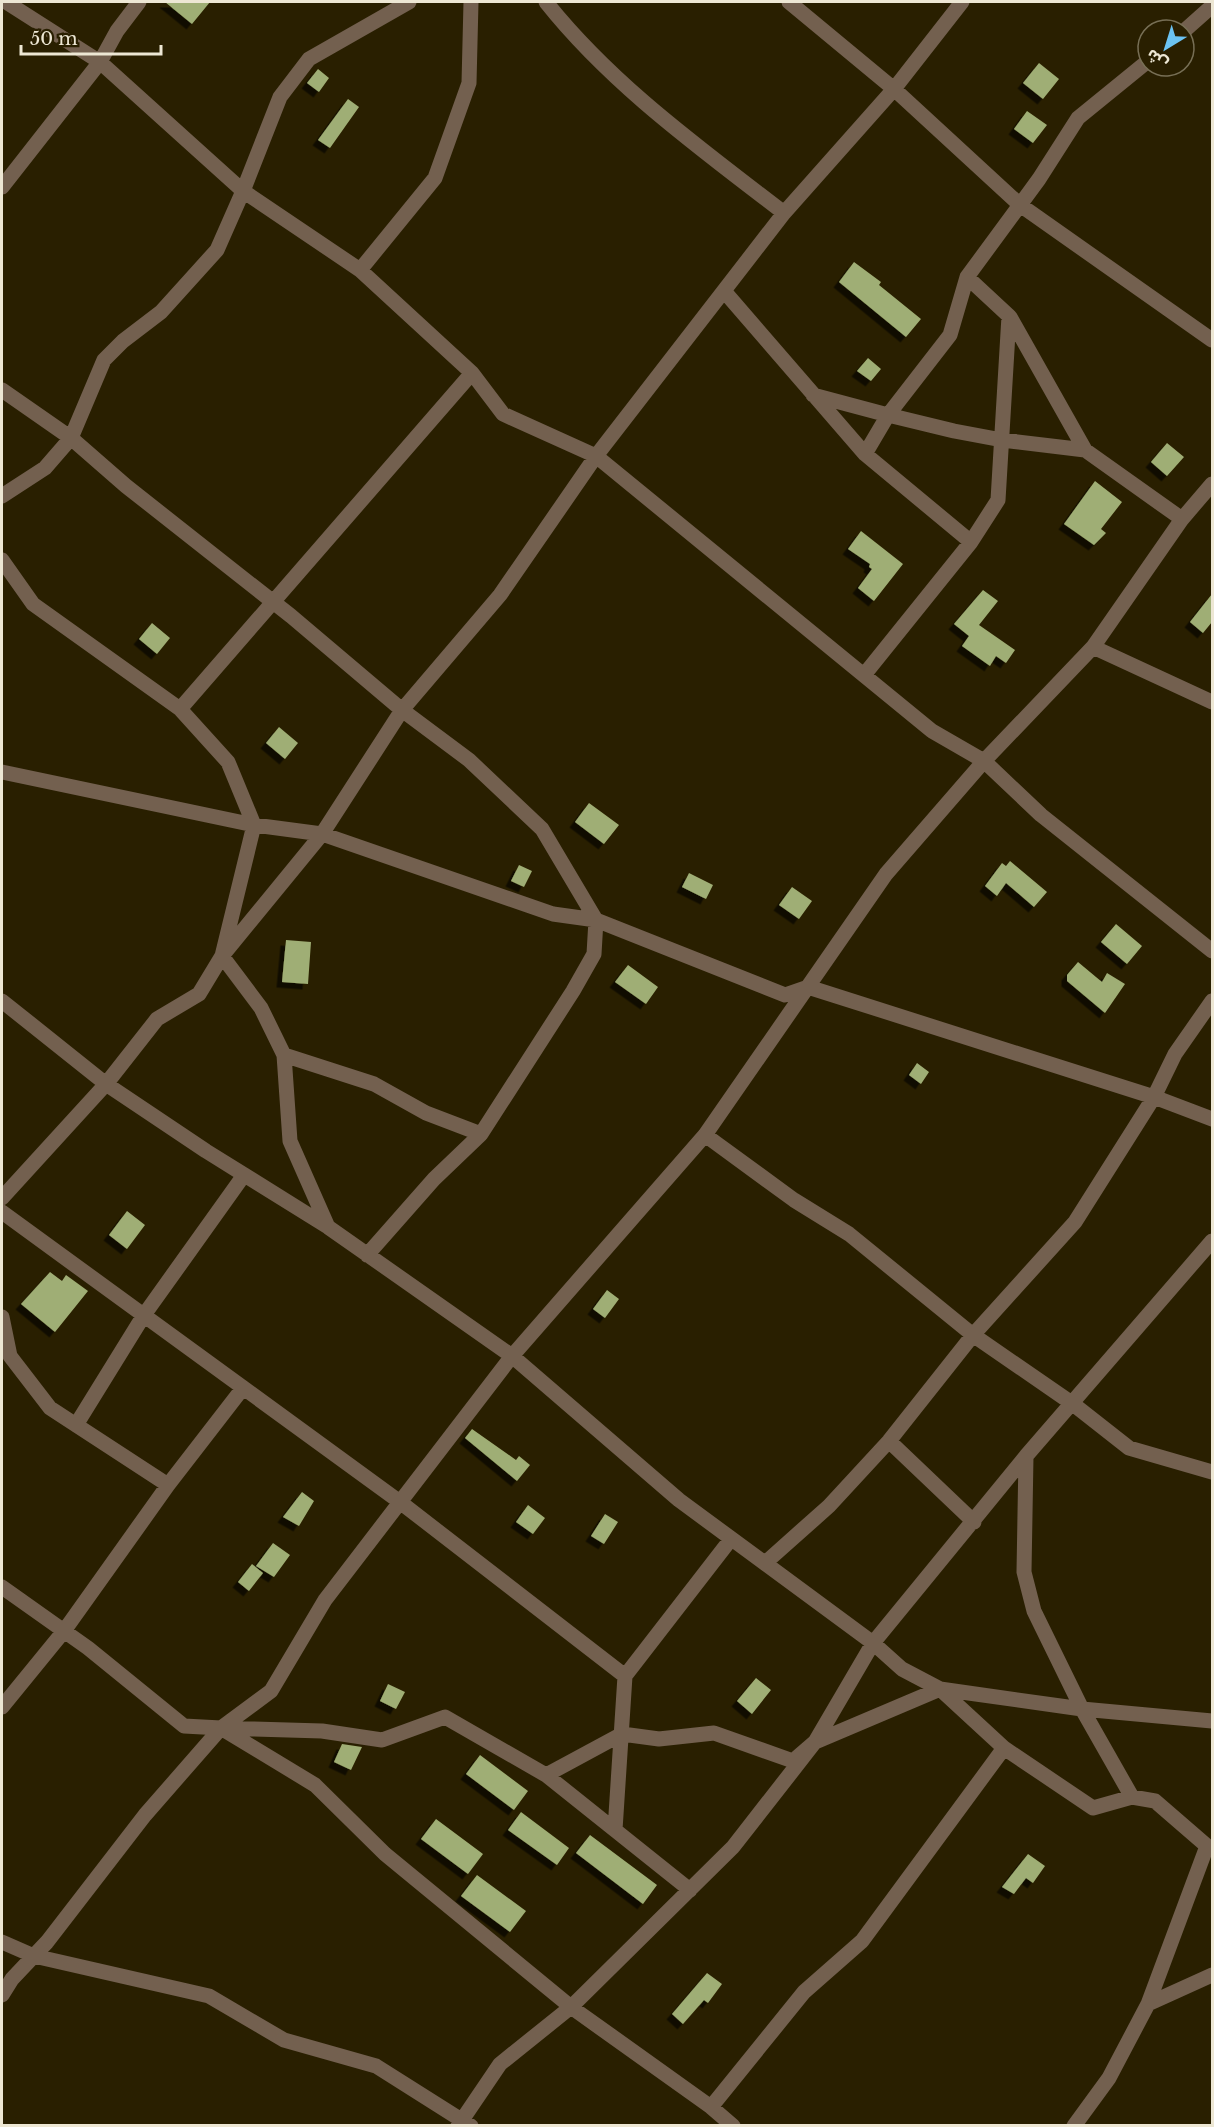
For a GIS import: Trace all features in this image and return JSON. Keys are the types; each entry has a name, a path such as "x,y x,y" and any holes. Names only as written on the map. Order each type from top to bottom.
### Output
{"street":[{"path":"6,2 100,62 243,191 360,270 472,373 503,414 596,456 932,731 984,762 1041,815 1212,951"},
{"path":"2,187 100,62 117,31 139,2"},
{"path":"2,496 45,468 71,438 104,360 123,341 161,312 217,250 280,97 309,59 409,2"},
{"path":"360,270 435,178 469,83 471,2"},
{"path":"546,2 570,31 659,116 784,213"},
{"path":"789,2 894,89 1020,205 1212,340"},
{"path":"2,1198 106,1084 157,1019 199,994 222,956 322,834 402,710 500,595 596,456 784,213 894,89 962,2"},
{"path":"1196,20 1212,6"},
{"path":"865,454 888,415 950,334 967,277 1020,205 1078,118 1136,71"},
{"path":"967,277 1009,316 1085,450 1182,519"},
{"path":"724,291 865,454 971,542"},
{"path":"864,675 971,542 998,500 1009,316"},
{"path":"180,709 472,373"},
{"path":"2,390 71,438 126,486 273,602 402,710 469,760 542,829 596,920 594,954 573,991 481,1134 434,1179 367,1255"},
{"path":"813,395 888,415 1002,440 1085,450"},
{"path":"2,1995 12,1979 47,1942 145,1815 221,1728 271,1690 325,1600 512,1356 705,1135 886,874 984,762 1093,647 1182,519 1212,484"},
{"path":"2,560 33,604 180,709 228,762 254,825 222,956"},
{"path":"1093,647 1212,702"},
{"path":"2,772 254,825 322,834 553,914 596,920 785,995 808,987 1154,1098 1212,1119"},
{"path":"222,956 261,1008 284,1054 290,1141 328,1227"},
{"path":"2,1001 106,1084 328,1227 512,1356 679,1500 873,1643 902,1669 940,1689 1004,1748 1093,1808 1132,1797 1155,1801 1210,1847 1148,2004 1109,2078 1074,2126"},
{"path":"765,1563 829,1506 889,1441 973,1335 1075,1222 1154,1098 1175,1054 1212,1001"},
{"path":"284,1054 374,1084 426,1113 481,1134"},
{"path":"705,1135 794,1200 849,1234 973,1335 1073,1404 1129,1448 1212,1472"},
{"path":"76,1425 144,1316 244,1175"},
{"path":"2,1212 400,1502 625,1676"},
{"path":"2,1942 34,1956 209,1996 284,2040 376,2066 464,2123 500,2064 571,2007 733,1847 815,1742 873,1643 1026,1456 1212,1241"},
{"path":"2,1317 10,1356 51,1408 168,1485"},
{"path":"2,1707 64,1631 168,1485 243,1388"},
{"path":"889,1441 974,1522"},
{"path":"1026,1456 1024,1572 1034,1611 1083,1709 1132,1797"},
{"path":"615,1830 625,1676 731,1539"},
{"path":"2,1587 64,1631 184,1726 322,1731 382,1740 445,1717 546,1775 690,1890"},
{"path":"546,1775 622,1734 659,1739 714,1733 793,1761 815,1742 940,1689 1083,1709 1212,1721"},
{"path":"221,1728 315,1785 385,1854 571,2007 711,2107 733,2126"},
{"path":"711,2107 804,1992 862,1941 1004,1748"},
{"path":"1148,2004 1212,1975"}],"building":[{"path":"165,2 210,2 192,24"},
{"path":"1039,63 1059,79 1043,99 1023,83"},
{"path":"318,69 329,78 319,92 307,83"},
{"path":"348,99 359,107 330,148 318,140"},
{"path":"1027,111 1047,125 1033,143 1014,129"},
{"path":"854,262 881,282 879,285 921,319 906,337 839,282"},
{"path":"868,358 881,369 871,381 857,371"},
{"path":"1167,443 1184,457 1167,476 1151,462"},
{"path":"1095,481 1122,502 1101,529 1106,533 1094,545 1064,524"},
{"path":"861,531 903,564 874,601 858,588 872,569 869,567 870,564 848,549"},
{"path":"983,590 998,601 979,625 1015,650 1006,663 996,656 990,666 962,646 969,636 954,624"},
{"path":"1212,594 1212,622 1203,633 1190,622"},
{"path":"152,623 170,638 157,654 139,639"},
{"path":"279,727 298,743 285,759 266,743"},
{"path":"589,803 619,825 604,844 575,822"},
{"path":"1010,861 1047,892 1034,907 1006,883 997,896 985,886 1002,863 1006,866"},
{"path":"519,865 532,871 524,887 511,881"},
{"path":"689,873 713,885 706,899 682,887"},
{"path":"792,887 812,901 799,919 779,905"},
{"path":"1116,924 1142,946 1127,964 1101,942"},
{"path":"286,940 311,942 308,984 282,982"},
{"path":"1078,962 1102,982 1107,973 1125,984 1105,1013 1067,981 1067,975"},
{"path":"628,965 658,987 646,1004 615,982"},
{"path":"917,1063 929,1072 921,1084 909,1075"},
{"path":"127,1211 145,1225 127,1249 109,1235"},
{"path":"50,1272 62,1281 66,1275 88,1291 55,1332 21,1304"},
{"path":"607,1290 619,1299 605,1318 593,1309"},
{"path":"472,1429 516,1460 519,1456 530,1465 517,1481 465,1438"},
{"path":"302,1492 314,1501 299,1526 283,1517"},
{"path":"528,1505 545,1518 533,1534 516,1522"},
{"path":"605,1514 618,1522 604,1544 591,1536"},
{"path":"273,1543 290,1555 274,1577 256,1566"},
{"path":"252,1564 263,1573 249,1591 238,1582"},
{"path":"756,1678 771,1690 752,1714 737,1701"},
{"path":"388,1684 405,1692 396,1709 380,1701"},
{"path":"342,1744 362,1747 351,1770 334,1762"},
{"path":"480,1755 528,1791 514,1810 466,1774"},
{"path":"521,1812 569,1848 557,1865 508,1830"},
{"path":"436,1819 483,1854 468,1874 421,1839"},
{"path":"590,1835 657,1885 643,1904 576,1853"},
{"path":"1028,1854 1045,1866 1033,1883 1026,1878 1014,1894 1002,1887"},
{"path":"477,1875 526,1911 510,1932 461,1896"},
{"path":"707,1973 722,1984 708,2003 704,2000 683,2024 672,2014"}]}
